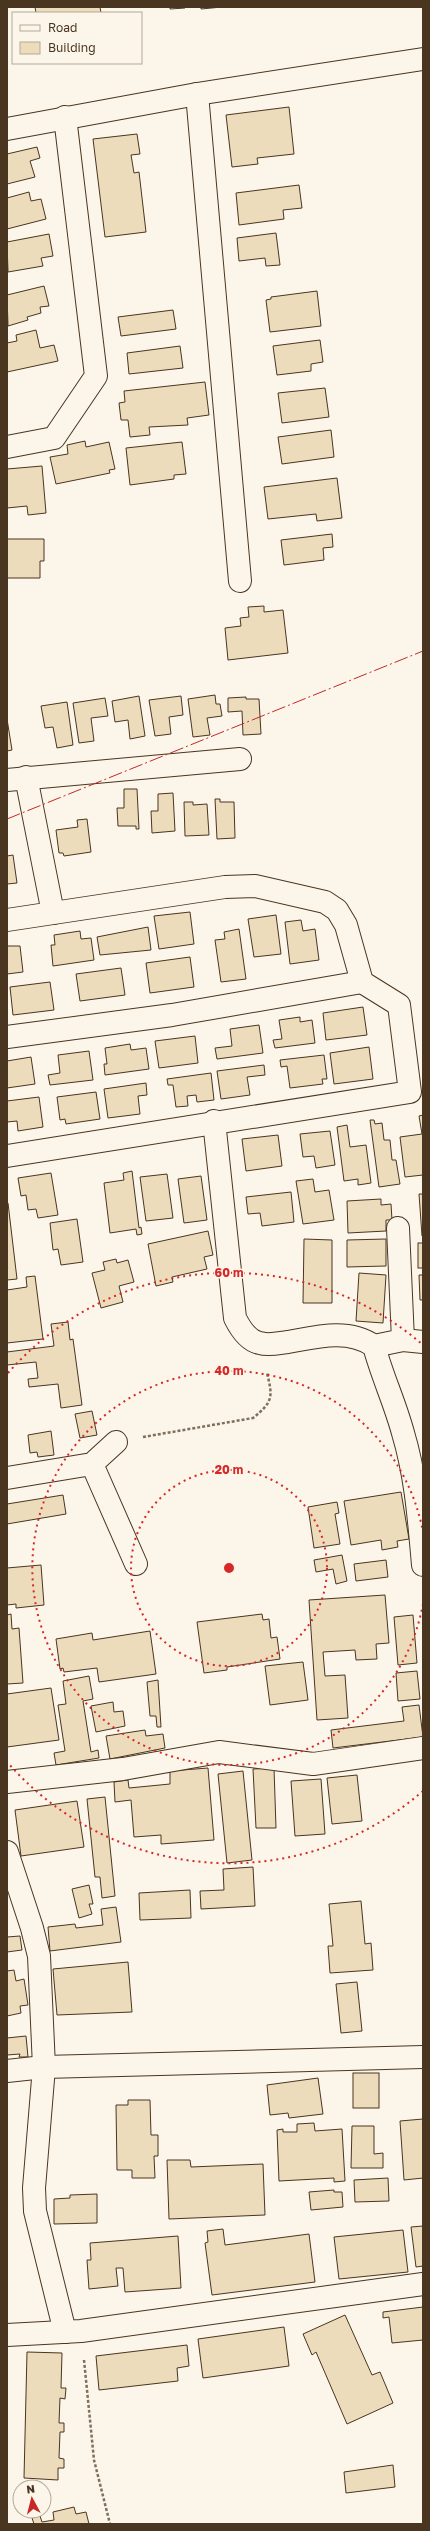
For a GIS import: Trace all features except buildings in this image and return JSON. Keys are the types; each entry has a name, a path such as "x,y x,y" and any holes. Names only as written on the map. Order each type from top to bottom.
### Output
{"street":[{"path":"7,129 65,117 197,94 423,59"},
{"path":"197,94 240,581"},
{"path":"7,446 54,438 96,376 65,117"},
{"path":"53,913 16,779 240,759"},
{"path":"7,920 224,887 255,886 325,902 337,910 346,925 362,982"},
{"path":"7,1037 172,1015 362,982 399,1005 410,1092 214,1121 7,1156"},
{"path":"214,1121 235,1318 242,1332 259,1343 271,1344 336,1335 348,1336 374,1346 413,1341 398,1228"},
{"path":"374,1346 380,1370 403,1432 415,1481 423,1565"},
{"path":"7,1478 92,1464 116,1442"},
{"path":"92,1464 136,1564"},
{"path":"7,1782 123,1769 220,1752 313,1764 423,1748"},
{"path":"7,1852 32,1928 39,1956 44,2067 34,2188 35,2211 73,2331"},
{"path":"7,2071 44,2067 423,2057"},
{"path":"7,2335 73,2331 423,2284"}],"path":[{"path":"116,1442 253,1418 267,1407 272,1393 259,1343"},
{"path":"73,2331 94,2460 110,2524"}],"power":[{"path":"7,819 423,651"}]}
